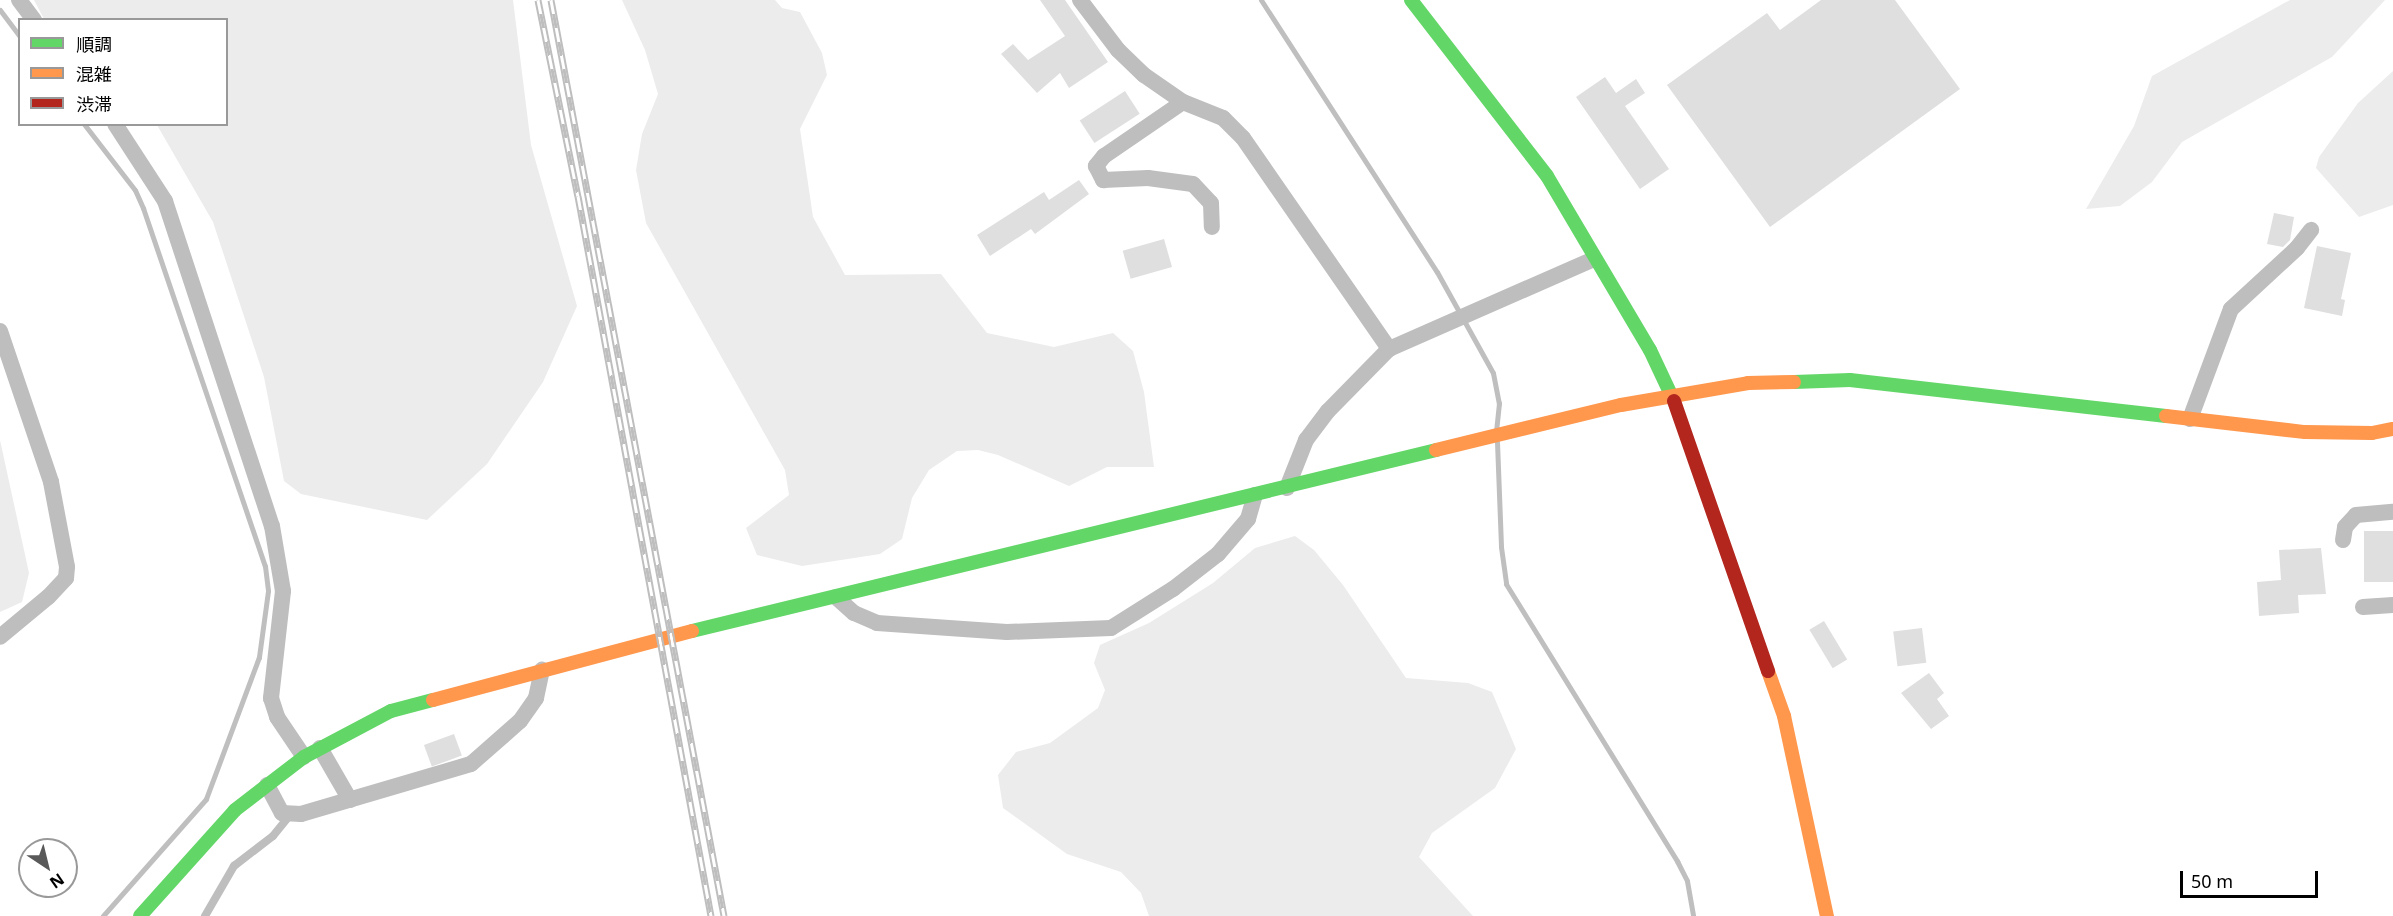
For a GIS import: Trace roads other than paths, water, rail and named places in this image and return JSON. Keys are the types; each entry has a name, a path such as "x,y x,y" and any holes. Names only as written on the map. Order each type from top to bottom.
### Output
{"street":[{"path":"19,0 32,18"},
{"path":"1080,0 1118,50 1164,90 1184,102 1223,118 1243,138 1389,349"},
{"path":"1411,0 1547,176 1594,259 1650,350 1672,395 1784,716 1827,916"},
{"path":"1184,102 1104,156 1096,166 1103,180 1148,178 1194,184 1211,204 1212,227"},
{"path":"116,126 165,201 272,526 283,591 271,698 277,717 304,757"},
{"path":"2190,419 2231,309 2297,248 2310,230"},
{"path":"1287,488 1312,433 1358,377 1389,349 1594,259"},
{"path":"0,331 51,482 67,567 66,579 0,637"},
{"path":"140,916 219,826 267,785 304,757 392,711 542,670 836,597 1672,395 1748,383 1850,380 1938,387 2305,432 2372,433 2393,429"},
{"path":"836,597 855,613 877,623 1007,632 1111,628 1173,590 1218,554 1248,519 1255,495"},
{"path":"2343,540 2345,527 2356,515 2393,512"},
{"path":"2363,607 2393,605"},
{"path":"267,785 276,806 290,815 350,800 471,764 520,721 536,698 542,670"},
{"path":"320,748 350,800"}],"lane":[{"path":"205,916 234,866 273,836 290,815"}],"waterway":[{"path":"1261,0 1437,272 1493,373 1499,403 1496,430"},
{"path":"0,10 18,34"},
{"path":"86,126 135,190 143,208 265,566 268,591 259,657 206,799 103,916"},
{"path":"1497,442 1501,547 1506,584 1677,861 1687,881 1693,916"}],"railway":[{"path":"538,0 578,196 711,916"},
{"path":"551,0 724,916"}]}
